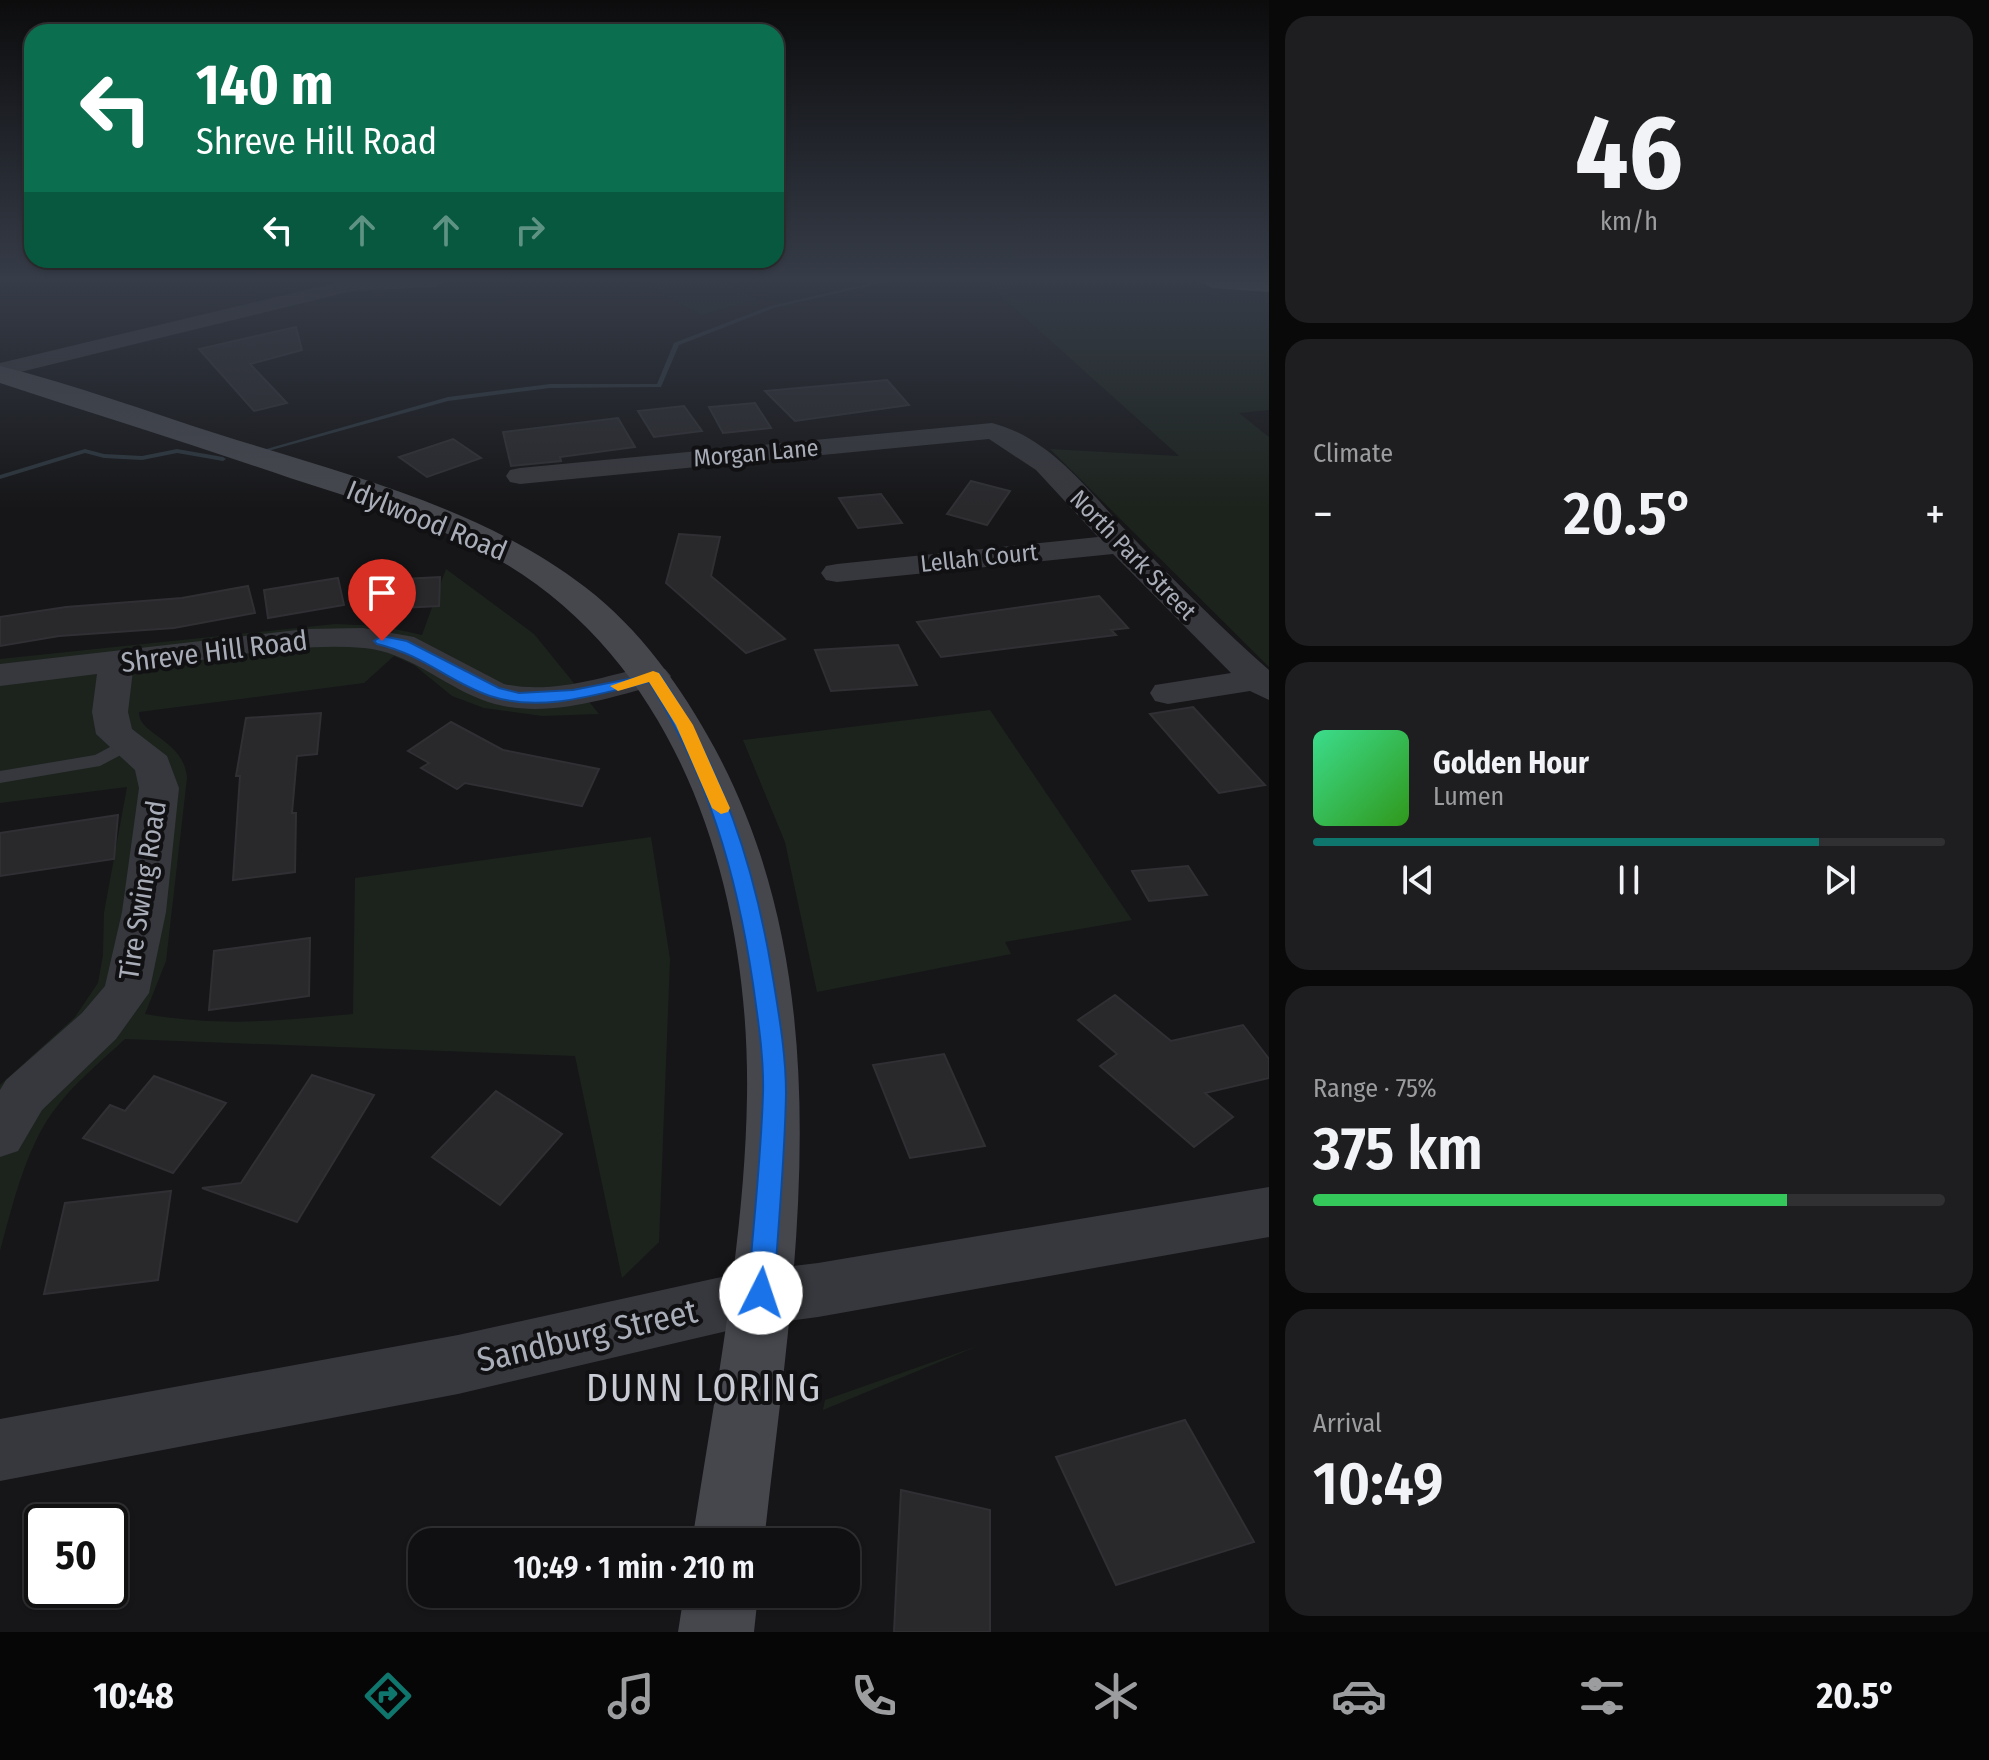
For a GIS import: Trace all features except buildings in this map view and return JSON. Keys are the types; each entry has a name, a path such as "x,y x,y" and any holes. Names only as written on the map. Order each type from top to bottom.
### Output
{"main road":[{"name":"Idylwood Road","path":"0,372 345,485 463,529 542,572 589,607 624,640 653,676 685,725 714,786 754,924 770,1025 774,1091 761,1293 730,1528"},
{"path":"716,1632 719,1608"}],"street":[{"path":"0,372 60,357"},
{"name":"Morgan Lane","path":"520,476 992,431"},
{"name":"North Park Street","path":"992,431 1015,440 1037,456 1120,544 1263,684"},
{"name":"Lellah Court","path":"837,573 1120,544"},
{"name":"Shreve Hill Road","path":"0,675 306,639 363,638 402,644 493,692 519,698 573,695 653,676"},
{"name":"Tire Swing Road","path":"0,1135 24,1095 99,1026 126,993 144,912 159,788 153,765 115,734 110,712 116,663"},
{"path":"1168,693 1263,684"},
{"name":"Sandburg Street","path":"0,1450 434,1370 598,1336 761,1293 818,1290 1269,1212"}],"lane":[{"path":"0,777 100,760 127,744"}],"shaded area":[{"path":"1069,357 1269,357 1269,410 1239,413 1269,437 1269,667 1050,449 1179,456"},
{"path":"446,569 534,634 599,714 542,716 484,708 452,696 414,665 394,656 364,683 139,712 146,727 178,754 187,778 166,961 145,1014 224,1022 353,1014 355,878 651,837 670,959 659,1242 622,1278 575,1056 125,1039 68,1093 43,1128 20,1180 0,1251 0,1085 75,1017 98,983 103,955 104,913 127,787 0,803 0,659 335,624 381,626 422,635"},
{"path":"990,710 1132,920 1005,942 1011,954 817,992 785,842 743,740"},
{"path":"978,1346 823,1410 825,1400"}],"waterway":[{"path":"266,450 448,399 550,386 659,386 671,357"},
{"path":"0,477 85,451 104,456 142,458 177,451 223,459"}],"slow traffic":[{"path":"618,686 653,676 685,725 721,808"}],"district":[{"name":"DUNN LORING","path":"704,1388"}],"route":[{"path":"382,641 402,644 438,660 493,692 519,698 573,695 653,676 685,725 714,786 740,865 754,924 770,1025 774,1091 761,1293"}]}
